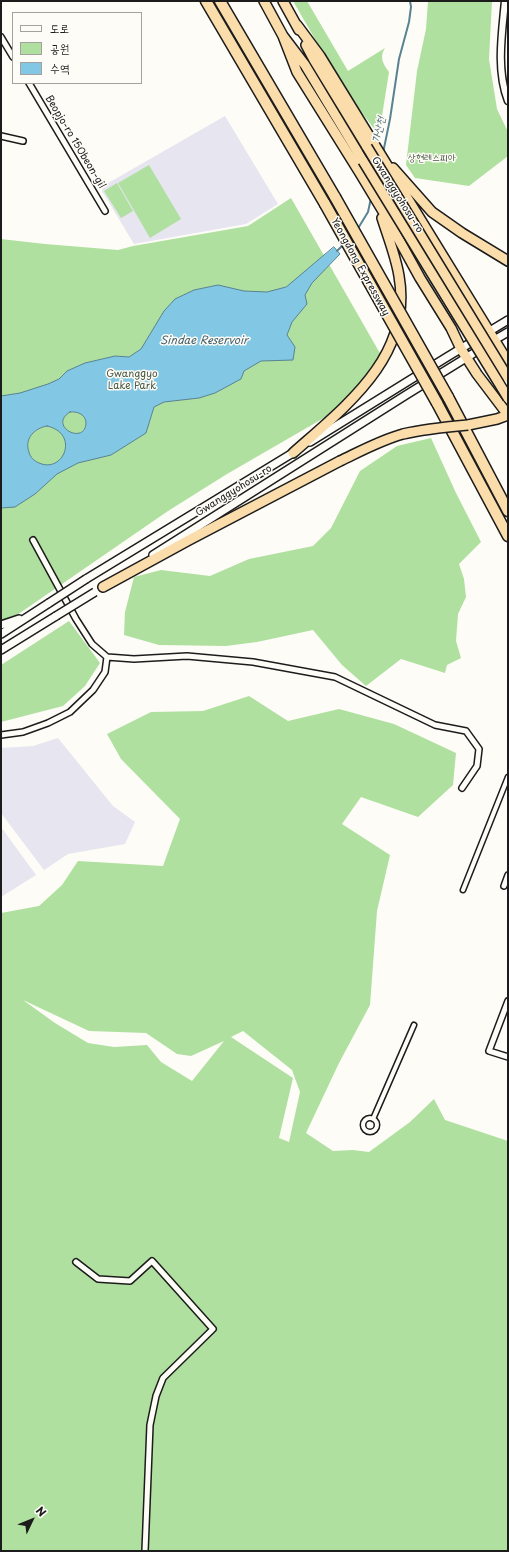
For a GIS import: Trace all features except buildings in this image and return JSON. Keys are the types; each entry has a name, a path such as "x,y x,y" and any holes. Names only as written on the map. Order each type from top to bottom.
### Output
{"highway":[{"name":"Yeongdong Expressway","path":"206,1 325,204 437,403 508,536"},
{"name":"Yeongdong Expressway","path":"220,1 335,198 448,397 508,511"},
{"name":"Gwanggyohosu-ro","path":"264,1 283,36 305,66 508,398"},
{"name":"Gwanggyohosu-ro","path":"283,1 314,60 508,378"},
{"path":"296,25 320,56 398,179 508,362"},
{"path":"103,587 189,540 340,461 372,446 403,435 431,429 468,425 497,419 508,415 477,374 461,349 385,220 378,204 360,173 297,72 283,36"},
{"path":"398,179 432,212 462,233 508,261"},
{"path":"293,453 347,406 366,384 376,370 399,324 401,308 399,276 385,220"}],"main road":[{"name":"Gwanggyohosu-ro","path":"1,634 86,579 508,320"},
{"name":"Gwanggyohosu-ro","path":"1,650 508,332"},
{"path":"1,625 31,615"}],"street":[{"path":"505,1 501,65 508,101"},
{"path":"1,37 12,55"},
{"name":"Beopjo-ro 150beon-gil","path":"30,84 105,211"},
{"path":"1,136 23,141"},
{"path":"33,540 76,619 92,644 107,657 134,659 187,656 253,662 335,677 435,725 466,731 479,748 477,766 462,788"},
{"path":"1,735 23,732 48,723 70,712 93,690 105,672 107,657"},
{"path":"463,890 508,777"},
{"path":"504,886 508,875"},
{"path":"508,1000 488,1051 508,1057"},
{"path":"373,1118 414,1025"},
{"path":"76,1262 98,1279 130,1281 152,1262 214,1329 163,1378 156,1396 150,1425 145,1551"}],"shaded area":[{"path":"225,116 278,204 246,224 134,244 102,191 103,186"},
{"path":"58,738 113,806 135,822 125,844 68,854 44,870 1,813 1,748 33,746"},
{"path":"1,827 36,875 1,897"}],"green space":[{"path":"293,1 307,1 348,71 385,48 382,54 382,60 389,72 379,135 345,91"},
{"name":"상현레스피아","path":"428,1 492,1 489,59 497,109 508,132 508,156 469,186 415,178 406,165 417,71 426,29"},
{"path":"149,165 181,219 150,238 118,183"},
{"path":"117,183 133,211 121,218 104,191"},
{"name":"Gwanggyo Lake Park","path":"291,198 381,355 365,379 349,398 329,415 227,474 168,511 1,626 1,239 118,250 133,246 248,226"},
{"path":"431,438 456,493 481,542 459,564 464,579 466,597 458,614 456,641 461,658 447,665 445,673 401,659 366,686 342,665 313,630 257,642 226,646 159,645 124,635 125,612 134,577 161,570 210,576 249,559 313,546 331,528 360,471 397,446"},
{"path":"69,621 100,663 85,686 63,706 1,722 1,665"},
{"path":"249,696 288,721 339,709 394,724 456,753 453,785 418,817 361,797 342,824 390,855 377,911 370,1005 339,1063 306,1133 333,1151 353,1150 369,1152 410,1122 434,1099 445,1120 508,1141 508,1551 1,1551 1,913 39,906 62,885 78,861 163,866 180,819 121,759 107,734 151,712 203,711","holes":["23,1000 89,1031 146,1033 177,1054 191,1056 224,1041 192,1081 161,1062 147,1045 114,1047 88,1043 55,1023","243,1031 292,1070 300,1092 289,1142 279,1138 293,1078 231,1037"]}],"water":[{"name":"Sindae Reservoir","path":"334,247 340,254 312,283 305,295 307,304 292,322 287,335 295,347 293,360 261,361 244,371 241,379 215,393 199,398 164,402 154,407 146,433 111,455 78,463 57,474 35,494 15,507 1,508 1,396 20,393 48,384 59,379 67,371 85,363 115,356 129,357 141,349 164,311 175,299 194,290 218,285 244,291 267,292 286,287","holes":["70,412 79,413 86,420 84,430 80,433 74,433 65,428 63,423 64,417","47,426 57,430 63,436 66,444 65,451 61,458 55,463 48,465 34,460 30,456 28,447 29,438 32,434 38,429"]}],"waterway":[{"name":"가산천","path":"383,153 399,59 409,22 411,7 410,1"},
{"name":"가산천","path":"357,230 368,212 371,198"},
{"name":"가산천","path":"337,251 343,245"}]}
